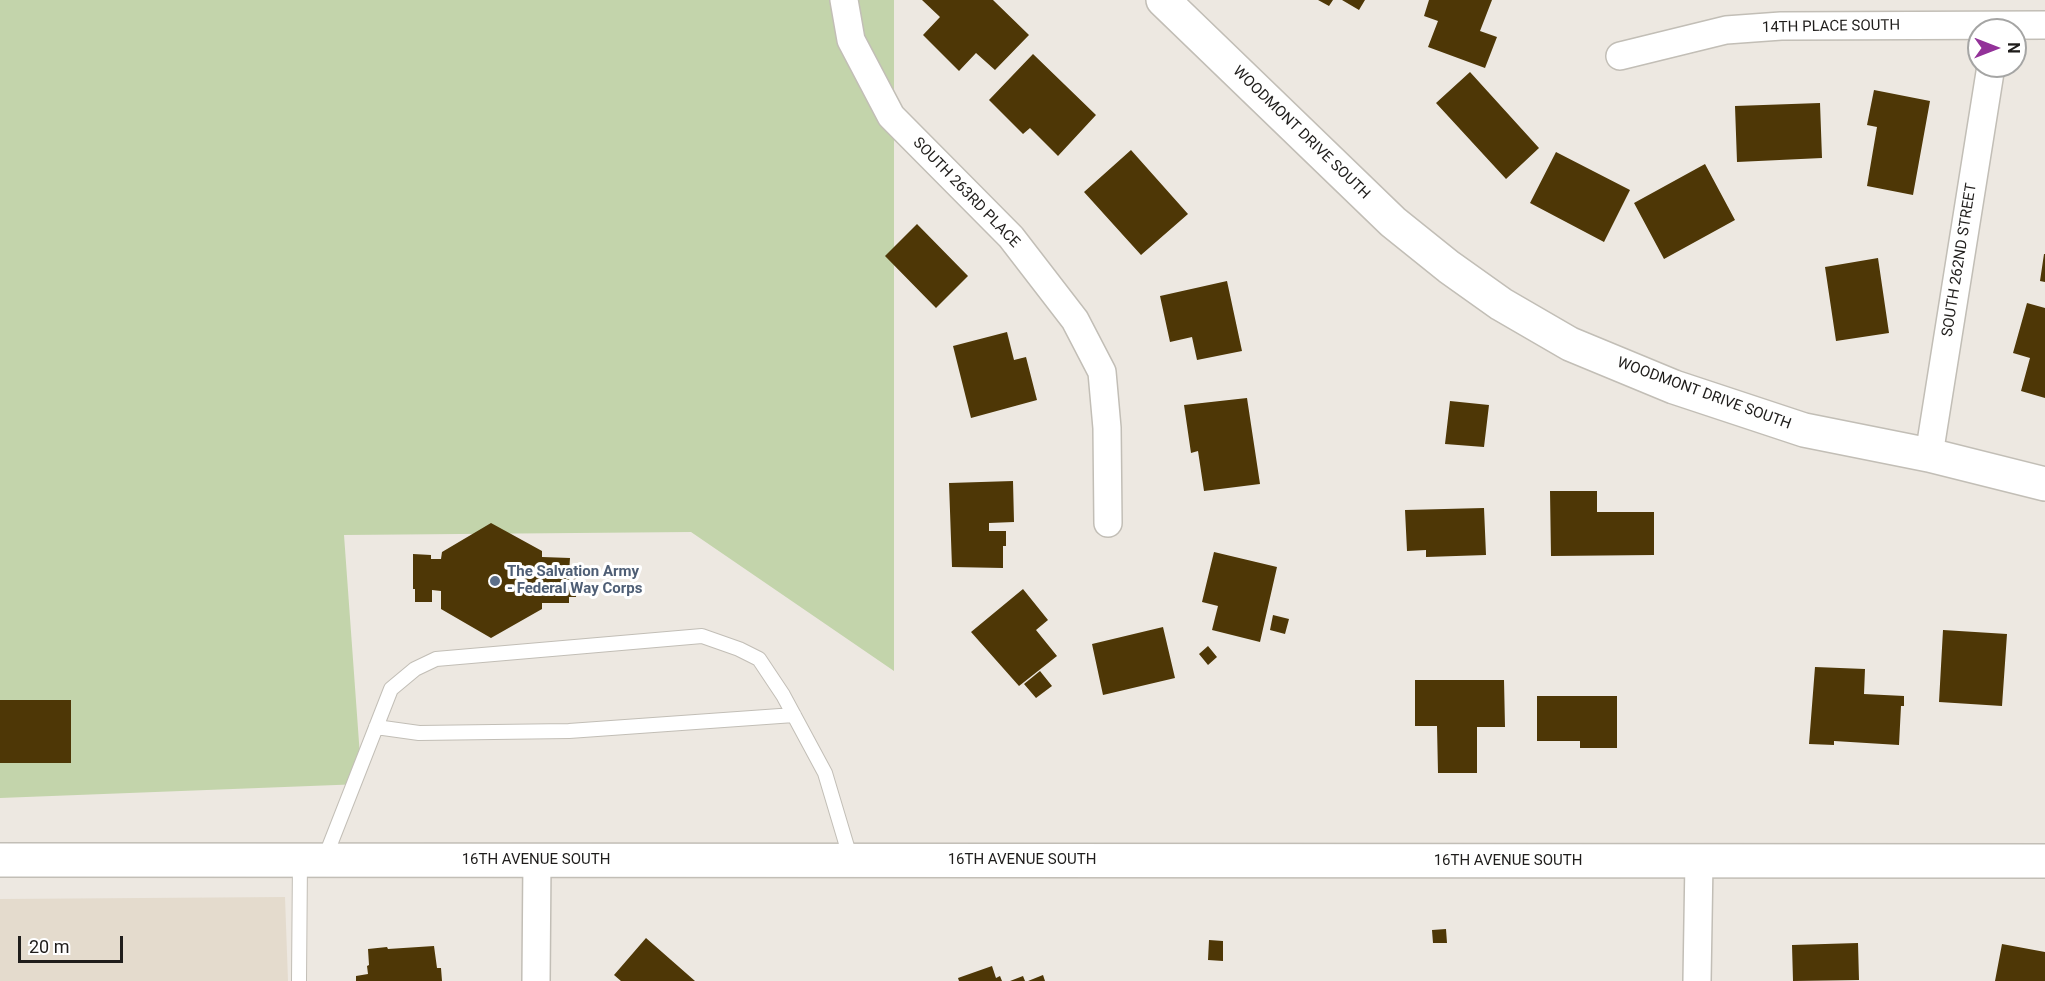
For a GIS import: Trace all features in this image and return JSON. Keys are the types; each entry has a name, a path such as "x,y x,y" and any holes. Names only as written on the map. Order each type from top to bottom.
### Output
{"main road":[{"name":"WOODMONT DRIVE SOUTH","path":"1163,0 1393,222 1449,267 1518,315 1570,344 1674,387 1804,430 1929,455 2045,484"},
{"name":"16TH AVENUE SOUTH","path":"0,860 2045,861"}],"street":[{"name":"SOUTH 263RD PLACE","path":"844,0 851,40 891,116 1011,237 1075,320 1102,372 1107,428 1107,523"},
{"name":"14TH PLACE SOUTH","path":"2027,26 2045,25"},
{"name":"14TH PLACE SOUTH","path":"1620,56 1726,30 1781,26 1967,28"},
{"name":"SOUTH 262ND STREET","path":"1929,455 1989,78"},
{"path":"537,860 537,981"},
{"path":"1697,981 1699,861"}],"lane":[{"path":"299,981 312,860 376,727 391,689 415,669 436,659 702,636 739,649 759,659 794,715 825,773 850,860"},
{"path":"376,727 419,733 569,731 794,715"}],"shaded area":[{"path":"285,897 288,981 0,981 0,899"}],"green space":[{"path":"0,0 894,0 894,671 691,532 344,535 362,784 0,798"}],"building":[{"path":"922,0 993,0 1029,35 995,70 976,53 959,71 923,35 940,17"},
{"path":"1318,0 1333,0 1329,6"},
{"path":"1342,0 1365,0 1359,10"},
{"path":"1429,0 1492,0 1480,31 1497,37 1485,68 1428,47 1438,21 1424,16"},
{"path":"1033,54 1096,115 1058,156 1030,128 1023,134 989,100"},
{"path":"1470,72 1539,148 1506,179 1436,103"},
{"path":"1874,90 1930,101 1913,195 1867,186 1877,127 1867,125"},
{"path":"1820,103 1822,158 1737,162 1735,106"},
{"path":"1131,150 1188,214 1141,255 1084,192"},
{"path":"1556,152 1630,190 1604,242 1530,203"},
{"path":"1705,164 1735,220 1664,259 1634,203"},
{"path":"917,224 968,276 936,308 885,256"},
{"path":"2045,254 2045,282 2040,281"},
{"path":"1878,258 1889,333 1836,341 1825,267"},
{"path":"1227,281 1242,351 1197,360 1192,337 1170,342 1160,296"},
{"path":"2027,303 2045,308 2045,398 2021,391 2030,358 2013,353"},
{"path":"1007,332 1014,360 1026,357 1037,400 971,418 953,346"},
{"path":"1247,398 1260,484 1204,491 1198,451 1191,453 1184,405"},
{"path":"1450,401 1489,405 1484,447 1445,444"},
{"path":"1013,481 1014,522 989,523 989,531 1006,531 1003,568 952,567 949,483"},
{"path":"1550,491 1597,491 1597,512 1654,512 1654,555 1551,556"},
{"path":"1484,508 1486,555 1426,557 1426,550 1407,551 1405,510"},
{"name":"The Salvation Army - Federal Way Corps","path":"491,523 542,551 542,557 570,558 569,573 577,573 576,597 569,597 569,603 542,603 542,609 491,638 441,609 441,591 432,590 432,602 415,602 413,554 431,555 431,559 441,559 442,552"},
{"path":"1214,552 1277,567 1260,642 1212,630 1218,606 1202,602"},
{"path":"1023,589 1048,620 1036,630 1057,656 1019,686 971,632"},
{"path":"1273,615 1289,619 1285,634 1270,630"},
{"path":"1163,627 1175,678 1103,695 1092,644"},
{"path":"1943,630 2007,634 2002,706 1939,702"},
{"path":"1208,646 1217,657 1208,665 1199,654"},
{"path":"1815,667 1865,669 1864,694 1904,696 1904,706 1901,706 1899,745 1834,741 1834,745 1809,744"},
{"path":"1040,671 1052,686 1036,698 1024,684"},
{"path":"1415,680 1504,680 1505,727 1477,727 1477,773 1438,773 1437,726 1415,726"},
{"path":"1537,696 1617,696 1617,748 1580,748 1580,741 1537,741"},
{"path":"0,700 71,700 71,763 0,763"},
{"path":"1446,929 1447,943 1433,943 1432,930"},
{"path":"646,938 695,981 621,981 614,975"},
{"path":"1209,940 1223,941 1223,961 1208,960"},
{"path":"1858,943 1859,980 1793,981 1792,945"},
{"path":"2002,944 2045,952 2045,981 1995,981"},
{"path":"434,946 437,968 441,968 442,981 356,981 356,976 368,974 368,949"},
{"path":"992,966 996,978 1000,976 1002,981 959,981 958,978"},
{"path":"1043,975 1045,981 1028,981"},
{"path":"1023,976 1025,981 1010,981"}],"place":[{"name":"The Salvation Army - Federal Way Corps","path":"495,581"}]}
